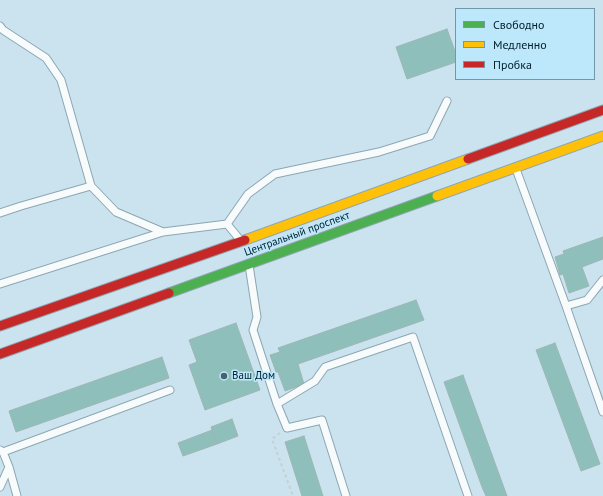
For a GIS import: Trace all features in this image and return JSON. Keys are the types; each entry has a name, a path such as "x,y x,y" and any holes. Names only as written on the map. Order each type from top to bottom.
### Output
{"main road":[{"name":"Центральный проспект","path":"0,326 241,241 603,110"},
{"name":"Центральный проспект","path":"0,354 603,136"},
{"path":"241,241 249,265"}],"lane":[{"path":"0,26 3,30 46,58 61,80 91,186 116,212 163,232"},
{"path":"0,284 163,232 228,224 248,194 275,174 379,152 430,136 447,101"},
{"path":"515,167 603,412"},
{"path":"0,213 91,186"},
{"path":"228,224 241,241"},
{"path":"249,265 257,317 253,330 286,428 322,420 346,496"},
{"path":"566,306 587,300 603,280"},
{"path":"277,404 315,381 325,367 413,337 468,496"},
{"path":"17,496 9,467 1,451 170,390"},
{"path":"270,396 277,404"},
{"path":"0,487 9,467"}],"path":[{"path":"286,428 272,439 293,496"}],"building":[{"path":"447,29 455,51 455,62 407,79 396,47"},
{"path":"603,237 603,259 582,267 589,286 569,293 563,274 560,275 555,257 564,254 563,251"},
{"path":"416,300 424,320 298,364 304,384 285,391 270,355 280,352 278,348"},
{"name":"Ваш Дом","path":"236,323 260,390 205,410 189,365 197,362 189,340"},
{"path":"555,343 600,464 581,471 536,350"},
{"path":"162,357 169,378 16,432 9,411"},
{"path":"463,375 507,496 486,496 482,487 444,382"},
{"path":"232,419 238,436 217,444 211,427"},
{"path":"212,430 217,444 183,456 178,443"},
{"path":"304,436 323,496 302,496 285,442"}],"traffic: fast":[{"path":"169,293 437,196"}],"traffic: slow":[{"path":"437,196 603,136"},
{"path":"245,240 468,159"}],"traffic: jam":[{"path":"468,159 603,110"},
{"path":"0,326 245,240"},
{"path":"0,354 169,293"}],"place":[{"name":"Ваш Дом","path":"224,376"}]}
